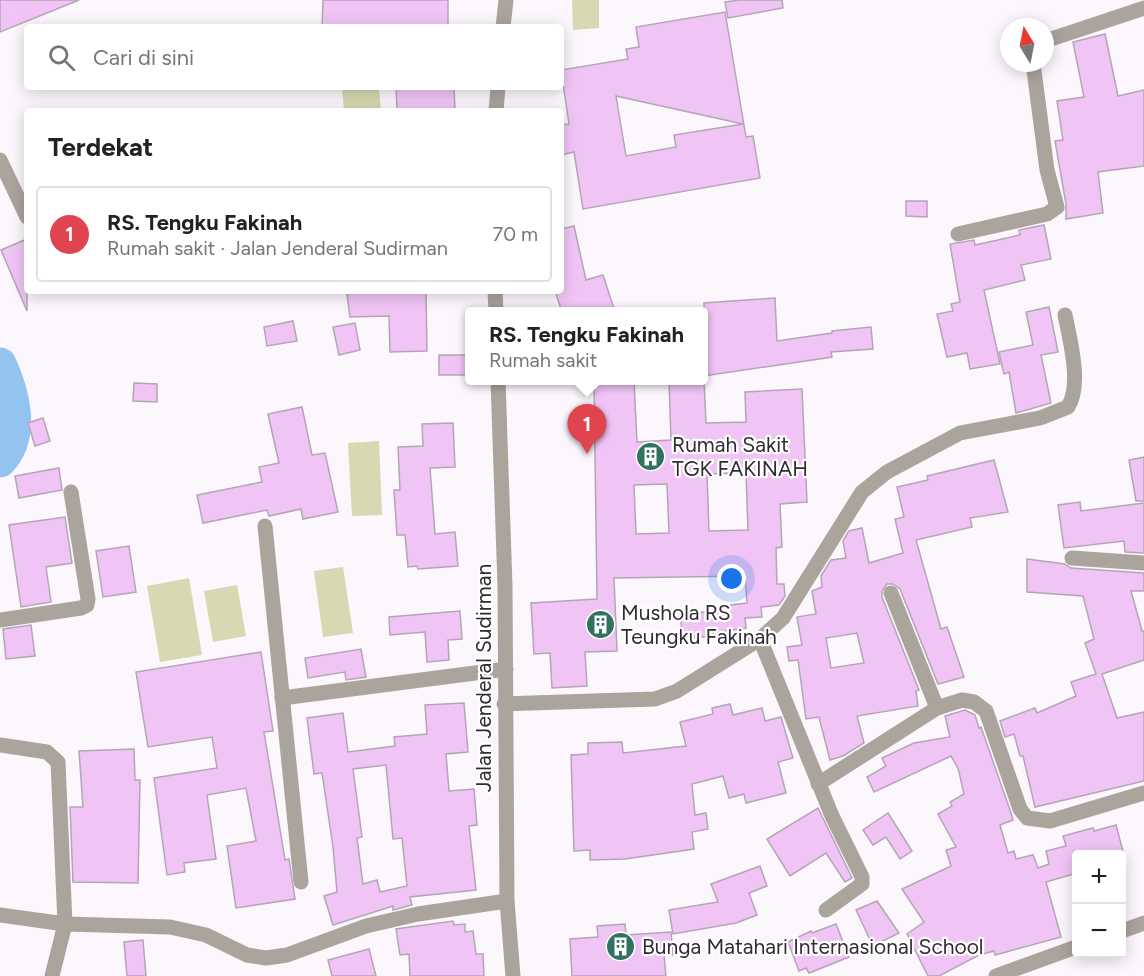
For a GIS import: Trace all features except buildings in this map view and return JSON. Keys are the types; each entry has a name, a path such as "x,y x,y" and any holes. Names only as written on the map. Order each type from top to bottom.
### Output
{"street":[{"path":"503,24 506,0"},
{"path":"1054,38 1144,8"},
{"path":"958,234 1047,214 1057,207 1047,170 1034,72"},
{"path":"496,108 498,90"},
{"path":"0,160 24,211"},
{"path":"504,704 656,699 677,691 760,639 783,618 862,492 888,472 960,433 1040,418 1068,407 1074,394 1075,382 1065,315"},
{"name":"Jalan Jenderal Sudirman","path":"498,385 506,669 504,704 507,901 513,976"},
{"path":"0,620 81,608 87,605 88,599 71,492"},
{"path":"265,526 300,882"},
{"path":"1072,558 1144,563"},
{"path":"891,593 937,708"},
{"path":"760,639 818,784 862,881 858,889 826,910"},
{"path":"282,698 506,669"},
{"path":"818,784 937,708 962,700 974,702 986,711 1020,809 1033,820 1050,821 1144,793"},
{"path":"0,745 47,752 58,762 65,924 52,976"},
{"path":"0,915 65,924 152,926 190,930 247,955 266,958 287,955 366,926 418,914 507,901"},
{"path":"1126,930 1144,923"},
{"path":"996,976 1072,949"}],"green space":[{"path":"572,0 599,0 599,28 573,30"},
{"path":"342,90 379,90 381,108 344,108"},
{"path":"379,441 382,515 352,516 348,443"},
{"path":"343,567 353,633 323,637 314,571"},
{"path":"189,578 202,655 160,662 147,586"},
{"path":"237,585 246,636 213,642 204,591"}],"waterway":[{"path":"0,364 9,387 14,413 12,439 8,451 0,461"}],"place":[{"name":"RS. Tengku Fakinah","path":"587,454"},
{"name":"Rumah Sakit TGK FAKINAH","path":"651,457"},
{"name":"Mushola RS Teungku Fakinah","path":"600,625"},
{"name":"Bunga Matahari Internasional School","path":"621,947"}]}
